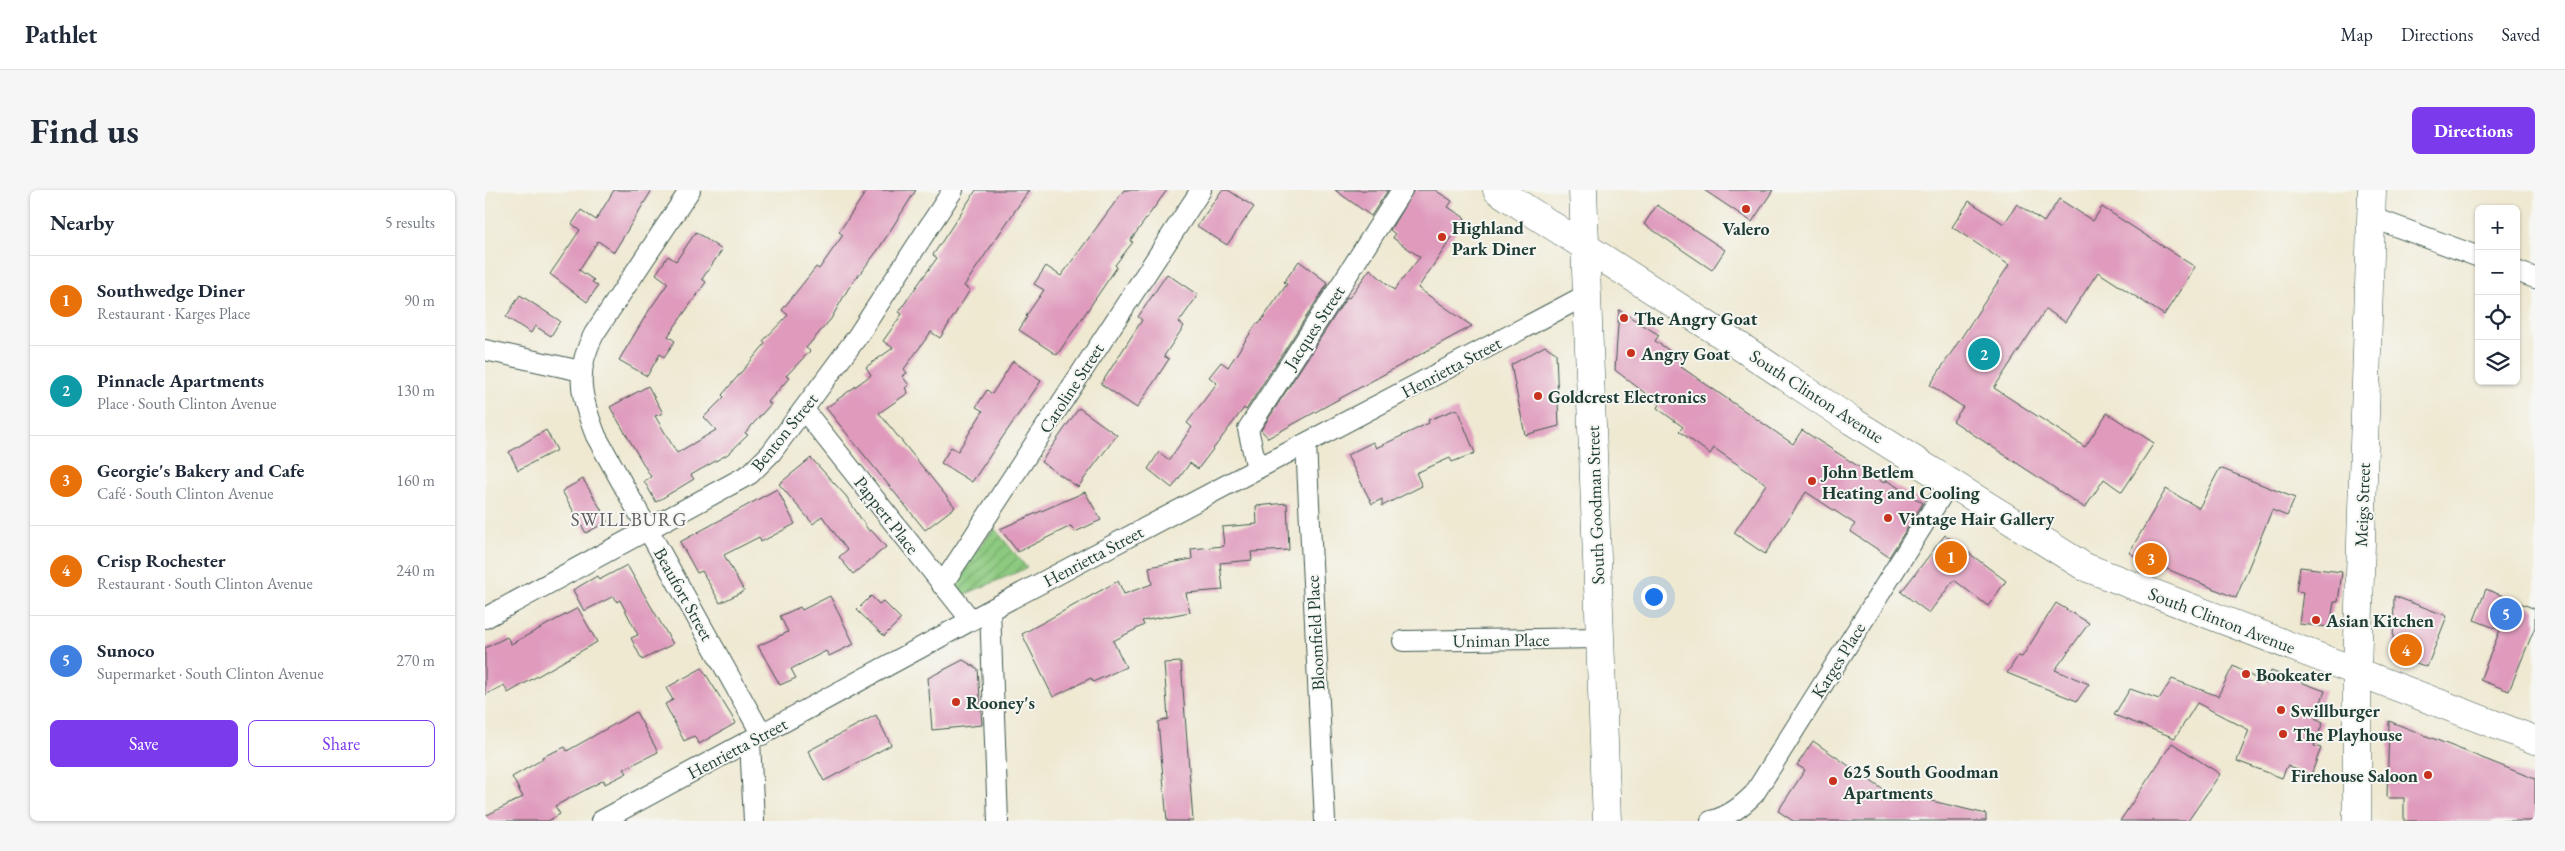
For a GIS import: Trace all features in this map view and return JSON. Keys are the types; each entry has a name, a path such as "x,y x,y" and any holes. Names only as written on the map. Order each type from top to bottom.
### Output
{"street":[{"name":"Beaufort Street","path":"690,190 594,334 587,348 581,371 585,406 596,436 648,530 756,738"},
{"name":"Benton Street","path":"485,618 750,474 771,453 857,337 953,190"},
{"name":"Caroline Street","path":"942,585 1201,190"},
{"name":"Jacques Street","path":"1257,470 1248,429 1402,190"},
{"name":"South Clinton Avenue","path":"1497,190 1852,421 2085,567 2535,740"},
{"name":"South Goodman Street","path":"1583,190 1607,821"},
{"name":"Meigs Street","path":"2357,821 2357,671 2373,190"},
{"path":"2371,217 2475,256"},
{"path":"2520,272 2535,278"},
{"name":"Henrietta Street","path":"601,821 971,620 1588,294"},
{"path":"485,350 581,371"},
{"name":"Pappert Place","path":"803,410 971,620"},
{"name":"Bloomfield Place","path":"1306,444 1325,821"},
{"name":"Karges Place","path":"1711,821 1725,817 1740,808 1754,794 1950,482"},
{"path":"990,610 998,821"},
{"name":"Uniman Place","path":"1403,641 1600,638"},
{"path":"754,821 756,738"}],"green space":[{"path":"994,528 1027,568 961,596 953,582"}],"building":[{"path":"614,190 652,190 614,252 598,241 579,270 594,280 592,282 598,286 587,302 550,274 580,230 572,224 581,210 596,220"},
{"path":"867,190 916,190 878,250 848,289 831,319 806,348 810,351 786,376 789,378 768,402 771,404 745,433 748,435 728,454 691,475 694,479 656,502 644,481 651,477 610,407 648,386 663,413 655,416 677,453 716,430 704,417 724,397 722,395 765,344 763,341 788,315 782,310 816,267 819,269 843,235 839,232"},
{"path":"976,190 1029,190 964,286 970,290 940,338 931,332 904,369 907,373 902,376 909,385 905,388 908,393 879,413 955,507 925,530 826,408 871,375 866,367 893,348 883,341 902,314 899,312 937,258 933,255"},
{"path":"1124,190 1167,190 1130,241 1133,242 1115,265 1117,267 1057,355 1019,330 1044,290 1034,284 1046,266 1061,276"},
{"path":"1222,190 1228,190 1254,207 1227,245 1197,226"},
{"path":"1335,190 1388,190 1371,216"},
{"path":"1414,190 1435,190 1452,201 1448,207 1465,218 1418,288 1472,326 1268,438 1261,430 1347,297 1349,298 1370,269 1394,290 1420,257 1393,238 1395,234 1390,230"},
{"name":"Valero","path":"1704,190 1773,190 1752,222"},
{"path":"2059,199 2093,221 2102,207 2195,267 2164,315 2098,272 2065,322 2046,309 1994,388 2085,447 2107,413 2154,443 2122,492 2104,479 2085,508 1953,421 1963,407 1930,385 2009,265 1952,227 1969,201 2004,224 2017,204 2044,222"},
{"path":"1657,205 1725,250 1712,270 1644,224"},
{"path":"696,232 722,250 702,279 706,282 668,336 675,341 664,357 660,354 647,376 619,360 668,283 656,274 668,256 676,261"},
{"path":"1299,261 1328,283 1246,410 1244,408 1198,469 1190,463 1172,488 1148,469 1159,452 1169,460 1192,427 1187,423 1217,383 1209,377 1221,362 1228,367 1257,323 1259,324 1287,284 1284,282"},
{"path":"1167,274 1198,295 1179,322 1184,326 1164,356 1169,359 1137,408 1101,384 1142,320 1138,317"},
{"path":"520,295 560,321 551,336 535,326 531,333 506,317"},
{"path":"1619,310 1659,335 1655,341 1685,361 1681,367 1793,444 1802,430 1884,483 1886,480 1923,503 1889,557 1850,531 1855,524 1806,492 1765,554 1734,533 1766,484 1714,448 1710,454 1679,431 1683,427 1657,408 1659,404 1615,370"},
{"name":"Goldcrest Electronics","path":"1545,346 1556,353 1559,426 1525,435 1511,365"},
{"path":"1013,361 1041,381 972,482 941,463 951,447 958,451 983,411 976,407 987,390 992,394"},
{"path":"1079,408 1117,435 1078,487 1041,462"},
{"path":"1457,409 1475,453 1452,462 1450,458 1416,473 1422,486 1382,506 1382,499 1372,504 1347,455 1373,442 1376,448 1429,423 1428,420"},
{"path":"546,430 557,450 518,470 509,452"},
{"path":"811,458 846,496 869,531 871,530 886,547 853,574 839,557 847,550 822,516 813,524 779,484"},
{"path":"2220,468 2295,498 2287,516 2272,510 2236,598 2129,553 2166,489 2199,508"},
{"path":"583,479 608,521 586,533 562,491"},
{"path":"777,489 795,524 761,542 759,537 724,555 744,591 720,603 702,571 697,573 680,542"},
{"path":"1085,492 1101,520 1075,532 1071,526 1018,552 1000,529"},
{"path":"1287,503 1289,550 1251,552 1252,560 1220,563 1223,590 1186,593 1190,612 1142,621 1144,625 1113,641 1126,667 1093,682 1091,678 1053,697 1022,634 1118,581 1124,594 1152,584 1149,567 1192,559 1191,549 1224,546 1222,527 1257,524 1256,506"},
{"path":"1945,535 2006,581 1988,606 1954,580 1929,613 1901,592"},
{"path":"627,565 673,644 642,660 631,638 638,635 620,600 617,602 614,596 584,611 573,590 597,576 599,580"},
{"path":"2300,567 2342,572 2338,602 2334,602 2330,627 2299,624 2303,592 2296,591"},
{"path":"2486,589 2535,609 2535,627 2509,691 2480,680 2500,630 2474,620"},
{"path":"830,596 854,644 829,656 826,651 791,669 796,678 780,685 758,646 788,632 780,616 800,607 802,610"},
{"path":"871,596 879,604 883,601 901,619 884,636 857,610"},
{"path":"2394,596 2447,616 2427,667 2398,656 2393,649"},
{"path":"2056,603 2089,623 2055,670 2089,684 2077,701 2007,673 2018,656 2022,657"},
{"path":"578,608 597,642 508,693 504,685 485,695 485,648 507,637 511,644"},
{"name":"Rooney's","path":"963,660 978,669 982,725 932,730 928,678"},
{"path":"1181,662 1193,821 1167,821 1158,722 1168,719 1164,663"},
{"path":"2233,666 2266,684 2271,671 2325,691 2315,718 2323,722 2314,746 2321,748 2311,775 2287,766 2282,778 2237,761 2249,730 2197,703 2175,738 2114,715 2130,689 2159,699 2172,679 2218,696"},
{"path":"702,668 736,723 699,744 694,736 684,741 665,704 673,700 666,688"},
{"path":"636,712 658,752 624,769 627,773 605,784 604,780 555,806 560,814 548,821 485,821 485,816 523,797 512,777 543,759 542,757 565,747 567,751"},
{"path":"876,715 891,745 824,781 808,751"},
{"path":"2389,721 2535,779 2535,821 2404,821 2404,798 2387,798"},
{"name":"625 South Goodman Apartments","path":"1813,741 1901,802 1902,795 1928,800 1986,814 1986,821 1793,821 1778,811 1805,770 1797,765"},
{"path":"2172,743 2220,774 2188,821 2120,821"}],"place":[{"name":"Valero","path":"1746,209"},
{"name":"Highland Park Diner","path":"1442,237"},
{"name":"The Angry Goat","path":"1624,318"},
{"name":"Angry Goat","path":"1631,353"},
{"name":"Pinnacle Apartments","path":"1984,354"},
{"name":"Goldcrest Electronics","path":"1538,396"},
{"name":"John Betlem Heating and Cooling","path":"1812,481"},
{"name":"Vintage Hair Gallery","path":"1888,518"},
{"name":"Southwedge Diner","path":"1951,557"},
{"name":"Georgie's Bakery and Cafe","path":"2151,559"},
{"name":"Sunoco","path":"2506,614"},
{"name":"Asian Kitchen","path":"2316,620"},
{"name":"Crisp Rochester","path":"2406,650"},
{"name":"Bookeater","path":"2246,674"},
{"name":"Rooney's","path":"956,702"},
{"name":"Swillburger","path":"2281,710"},
{"name":"The Playhouse","path":"2283,734"},
{"name":"Firehouse Saloon","path":"2428,775"},
{"name":"625 South Goodman Apartments","path":"1833,781"}],"district":[{"name":"SWILLBURG","path":"629,519"}]}
